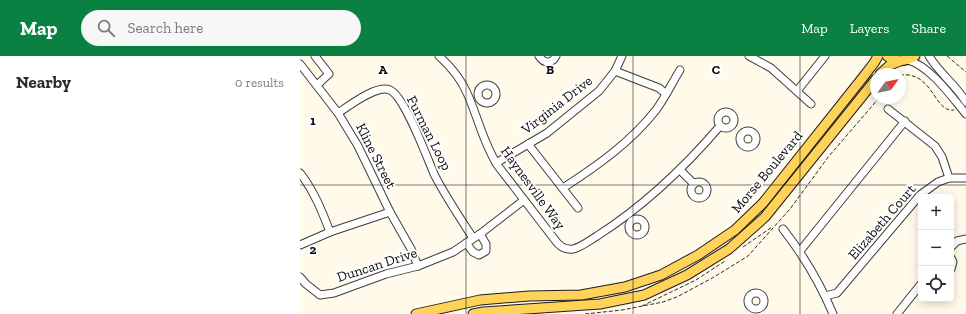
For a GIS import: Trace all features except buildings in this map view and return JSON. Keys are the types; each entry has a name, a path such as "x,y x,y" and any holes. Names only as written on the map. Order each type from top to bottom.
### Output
{"main road":[{"name":"Morse Boulevard","path":"416,314 480,300 529,296 581,295 625,287 661,275 698,256 735,230 763,203 864,76 878,56"},
{"path":"887,56 893,60 908,59"},
{"path":"887,68 890,65 908,59"},
{"name":"Morse Boulevard","path":"473,314 483,312 600,304 644,295 686,275 729,249 765,217 870,86"}],"street":[{"path":"315,56 329,74 317,85"},
{"name":"Haynesville Way","path":"439,56 461,83 470,101 483,138 496,163 559,245 568,249 577,248 630,217 680,170 720,126 718,116 725,112 730,114 734,118 731,126 742,135"},
{"path":"539,56 543,61 549,62 554,60 556,56"},
{"name":"Virginia Drive","path":"496,163 547,133 599,91 615,71 622,56"},
{"path":"749,56 771,68 811,104"},
{"path":"797,91 825,56"},
{"path":"929,56 932,62 960,92 966,114"},
{"path":"908,59 927,71 963,104"},
{"name":"Kline Street","path":"300,64 338,113 358,146 390,212 411,249 418,266"},
{"path":"563,188 608,158 646,122 657,109 680,70"},
{"path":"615,71 659,88 666,94"},
{"name":"Furman Loop","path":"338,113 379,89 389,90 394,94 405,109 415,128 436,177 473,238"},
{"path":"470,101 478,98"},
{"path":"888,109 906,122 939,151 949,178"},
{"path":"800,251 906,122"},
{"path":"720,126 724,128 731,126"},
{"path":"528,144 578,208"},
{"path":"680,170 694,184"},
{"path":"300,173 310,186 330,232"},
{"name":"Elizabeth Court","path":"826,296 837,293 920,195 938,182 949,178 966,178"},
{"name":"Duncan Drive","path":"300,277 320,295 334,292 386,274 418,266 453,252 466,244 524,200"},
{"path":"300,245 330,232 390,212"},
{"path":"783,229 800,251 826,296 833,314"},
{"path":"466,244 476,255 486,251 486,244 480,234"},
{"path":"954,244 957,241 966,239"},
{"path":"902,313 918,289"}],"path":[{"path":"947,56 966,72"},
{"path":"906,75 914,76 926,83 933,91 941,105 946,109 951,110 963,104"},
{"path":"584,314 641,307 663,302 677,297 748,256 790,209 829,156 874,104"}]}
